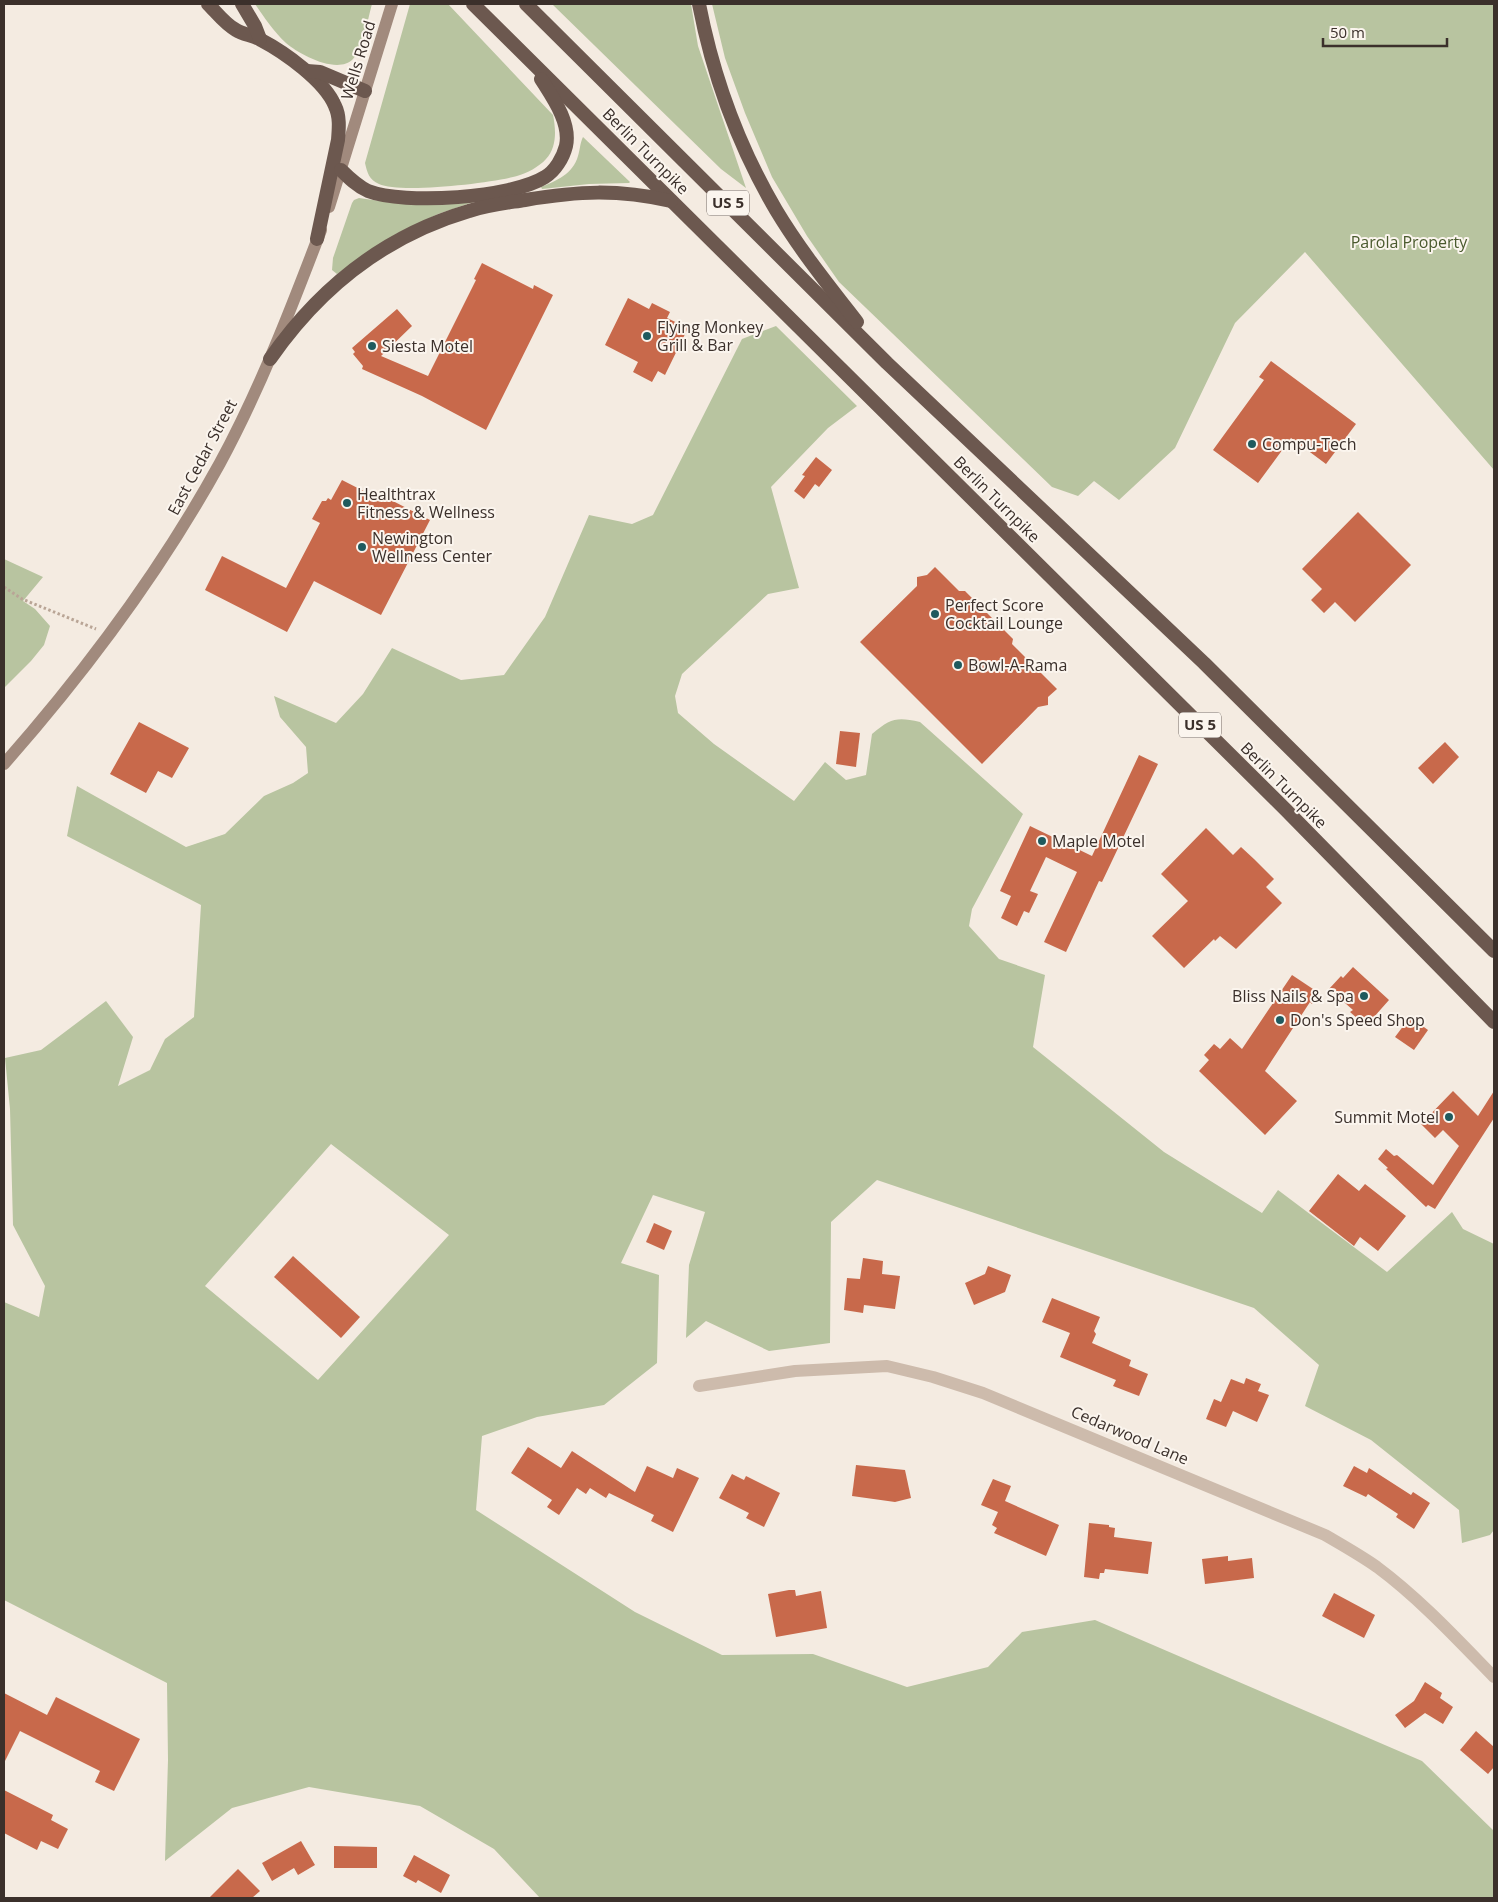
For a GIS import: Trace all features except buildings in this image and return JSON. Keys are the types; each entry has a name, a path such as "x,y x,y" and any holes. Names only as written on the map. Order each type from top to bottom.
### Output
{"highway":[{"path":"208,4 234,29 244,35 260,39 307,71 335,106 339,126 333,168 318,239"},
{"path":"242,4 260,39"},
{"name":"Berlin Turnpike","path":"473,4 1286,810 1494,1022"},
{"name":"Berlin Turnpike","path":"526,4 887,363 1204,663 1494,951"},
{"path":"699,4 706,37 722,92 739,135 764,188 807,256 887,363"},
{"path":"270,359 286,335 320,297 339,280 380,251 410,234 448,217 511,196 529,184 545,177 554,168 561,158 566,145 563,119 548,89 527,58"},
{"path":"307,71 320,72 365,91"},
{"path":"341,170 353,182 367,191 402,198 610,192 629,193 671,201"}],"main road":[{"name":"Wells Road","path":"355,126 392,4"},
{"name":"East Cedar Street","path":"4,764 61,697 108,636 163,559 193,510 230,442 292,308 318,239 355,126"}],"street":[{"name":"Cedarwood Lane","path":"699,1386 795,1371 887,1366 983,1392 1325,1535 1359,1554 1396,1582 1426,1608 1494,1677"}],"path":[{"path":"4,587 22,599 108,636"}],"green space":[{"path":"255,4 372,4 357,54 353,59 338,65 309,58 292,48 277,34"},
{"path":"410,4 448,4 553,115 555,127 554,144 550,154 540,165 517,176 505,179 426,188 390,187 379,184 371,178 365,163"},
{"path":"552,4 691,4 698,46 746,188 721,169"},
{"name":"Parola Property","path":"712,4 1494,4 1494,470 1305,252 1235,323 1175,448 1119,500 1094,481 1078,496 1052,487 839,282 807,236 772,177 745,113 725,58"},
{"path":"583,137 630,182 542,189 541,187 558,179 572,168 576,162"},
{"path":"359,198 394,203 479,200 438,214 396,234 337,274 332,270 333,258 352,203"},
{"path":"776,326 857,406 828,428 771,487 799,588 768,594 682,674 675,696 678,713 714,744 794,801 825,762 846,780 866,775 872,734 884,725 900,719 920,722 1023,814 972,909 969,926 999,959 1045,975 1033,1047 1164,1152 1262,1213 1278,1190 1387,1272 1452,1212 1463,1229 1494,1244 1494,1530 1490,1535 1462,1543 1459,1510 1371,1440 1305,1406 1319,1365 1254,1308 877,1180 831,1222 830,1343 769,1351 706,1321 686,1338 689,1265 705,1212 653,1195 621,1263 659,1275 657,1363 604,1405 537,1417 482,1436 476,1510 635,1612 722,1655 813,1654 907,1687 988,1667 1022,1632 1095,1620 1422,1761 1494,1831 1494,1898 540,1898 494,1849 420,1806 309,1787 232,1808 165,1861 168,1760 167,1683 4,1600 4,1302 39,1317 45,1286 13,1225 10,1109 5,1058 41,1050 106,1001 133,1037 118,1086 150,1070 165,1039 194,1017 201,905 67,836 77,786 186,847 225,834 264,796 293,783 308,773 306,747 280,717 274,696 336,723 363,694 392,648 461,680 504,675 545,617 589,515 632,524 653,515 742,339","holes":["331,1144 449,1235 318,1380 205,1286"]},
{"path":"4,559 43,577 23,601 35,609 50,626 44,645 4,688"}],"place":[{"name":"Flying Monkey Grill & Bar","path":"647,336"},
{"name":"Siesta Motel","path":"372,346"},
{"name":"Compu-Tech","path":"1252,444"},
{"name":"Healthtrax Fitness & Wellness","path":"347,503"},
{"name":"Newington Wellness Center","path":"362,547"},
{"name":"Perfect Score Cocktail Lounge","path":"935,614"},
{"name":"Bowl-A-Rama","path":"958,665"},
{"name":"Maple Motel","path":"1042,841"},
{"name":"Bliss Nails & Spa","path":"1364,996"},
{"name":"Don's Speed Shop","path":"1280,1020"},
{"name":"Summit Motel","path":"1449,1117"}]}
